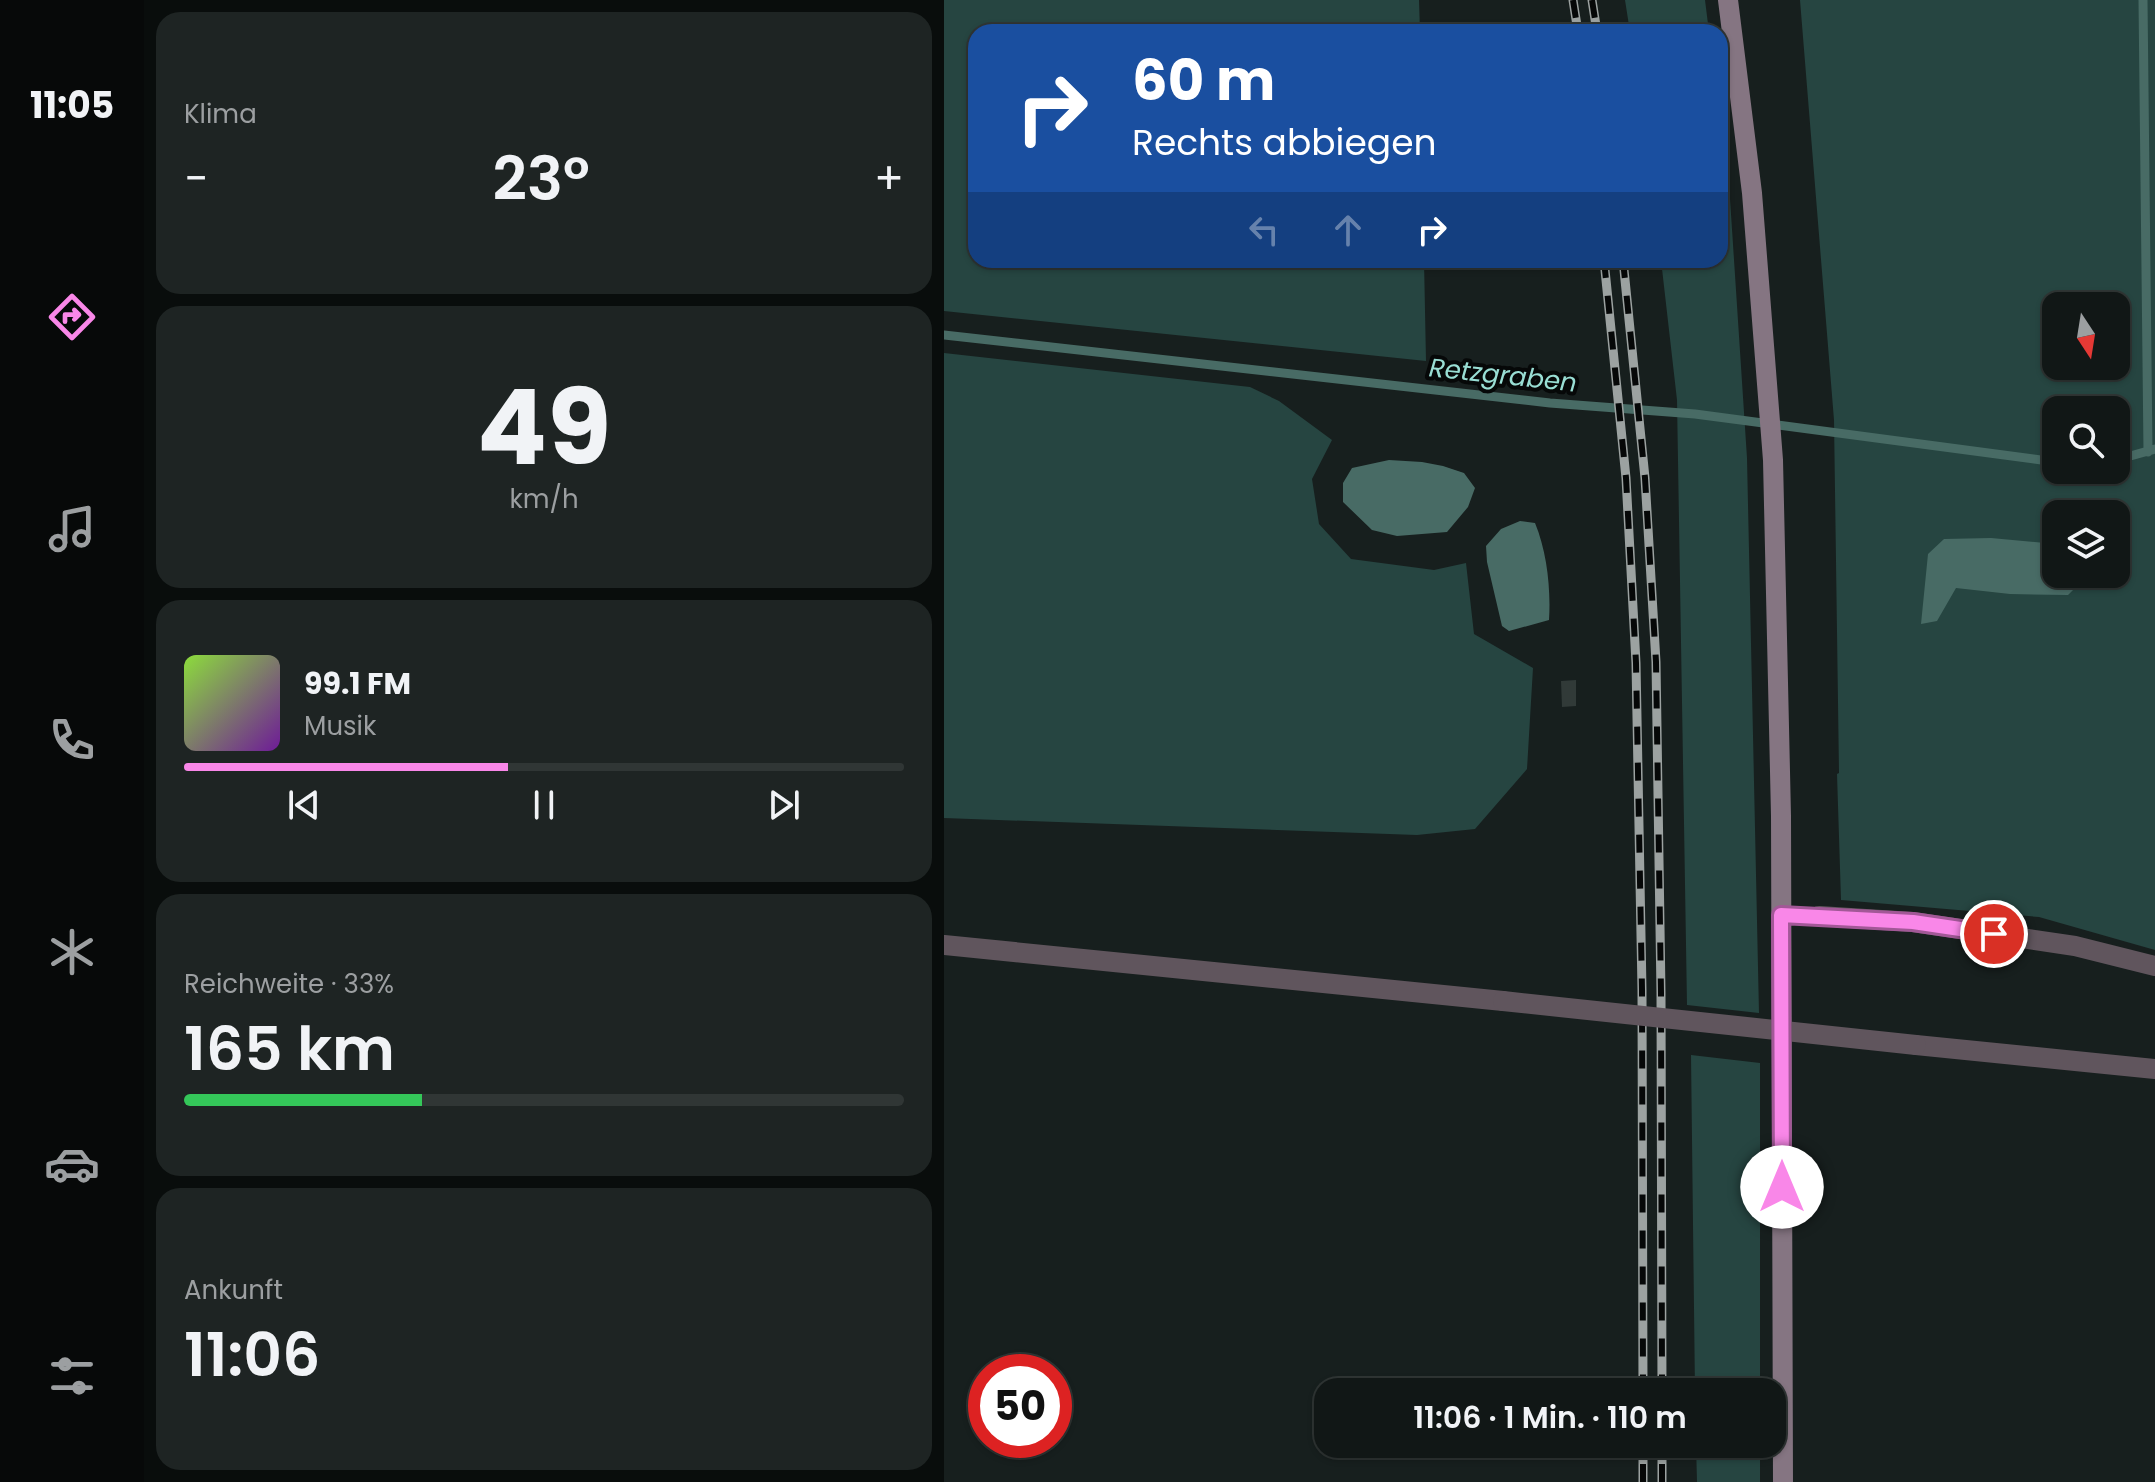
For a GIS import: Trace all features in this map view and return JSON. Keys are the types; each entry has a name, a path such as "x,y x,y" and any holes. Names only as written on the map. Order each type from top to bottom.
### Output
{"main road":[{"path":"1728,0 1752,193 1773,460 1781,915 1783,1482"}],"street":[{"path":"1819,916 1913,922 2075,946 2155,966"},
{"path":"944,945 2155,1069"}],"lane":[{"path":"1781,915 1819,916"}],"shaded area":[{"path":"944,0 1419,0 1420,24 968,24 968,268 1424,268 1426,361 944,311"},
{"path":"1625,0 1705,0 1708,24 1629,24"},
{"path":"1800,0 2155,0 2155,950 2039,917 1841,900 1834,420"},
{"path":"1728,168 1747,458 1759,1013 1687,1005 1677,400 1662,268 1728,268"},
{"path":"944,353 1250,387 1279,401 1332,440 1312,479 1319,524 1351,559 1434,570 1466,563 1474,634 1533,668 1527,769 1475,829 1417,835 944,818"},
{"path":"1389,460 1422,462 1464,473 1475,488 1468,507 1447,532 1397,536 1372,530 1343,502 1343,483 1352,468"},
{"path":"1520,521 1535,523 1543,546 1549,620 1509,631 1502,626 1486,546 1501,529"},
{"path":"1991,538 2042,543 2042,588 2074,589 2068,595 2010,594 1956,588 1937,621 1921,624 1928,554 1944,539"},
{"path":"1691,1055 1760,1063 1760,1378 1695,1378"},
{"path":"1696,1458 1760,1458 1760,1482 1697,1482"}],"building":[{"path":"1576,680 1576,706 1562,707 1561,681"}],"waterway":[{"path":"2143,0 2148,452"},
{"name":"Retzgraben","path":"944,335 1550,403 1695,414 2042,460"},
{"name":"Retzgraben","path":"2130,456 2155,449"}],"railway":[{"path":"1573,0 1577,24"},
{"path":"1592,0 1596,24"},
{"path":"1605,268 1626,478 1636,663 1642,990 1643,1378"},
{"path":"1624,268 1645,478 1656,662 1662,1378"},
{"path":"1643,1458 1643,1482"},
{"path":"1662,1458 1662,1482"}],"route":[{"path":"1782,1187 1781,915 1913,922 1994,934"}]}
